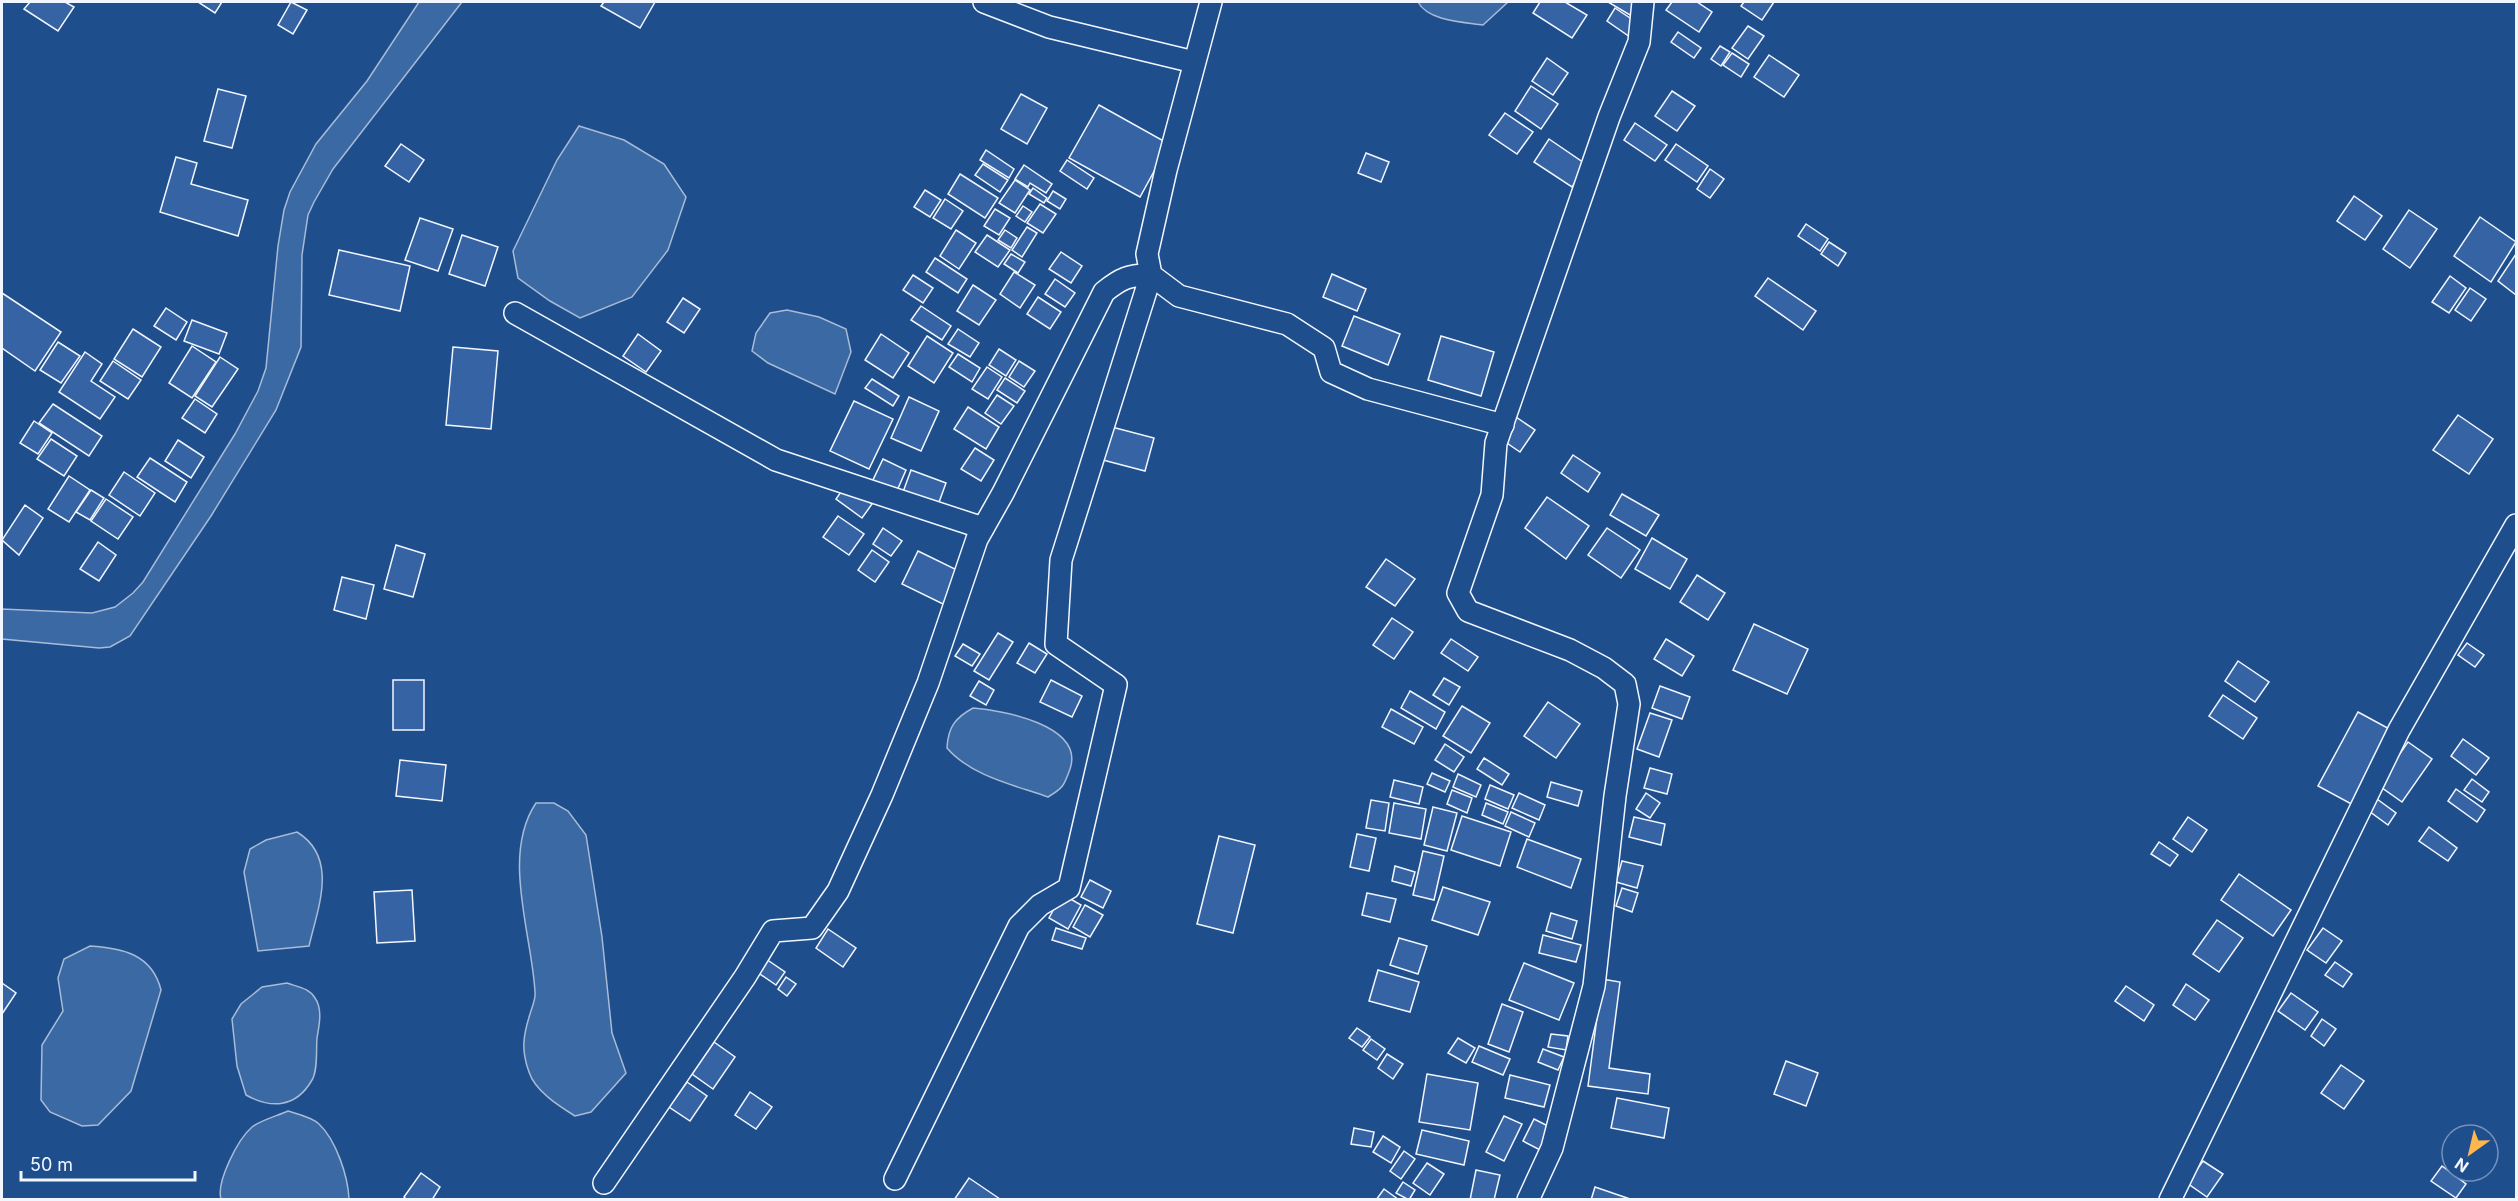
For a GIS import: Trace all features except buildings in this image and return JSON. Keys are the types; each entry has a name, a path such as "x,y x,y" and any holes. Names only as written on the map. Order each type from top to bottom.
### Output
{"street":[{"path":"984,2 1049,27 1194,62"},
{"path":"895,1179 1019,926 1040,905 1069,888 1116,685 1056,644 1061,560 1151,275 1147,254 1211,2"},
{"path":"1528,1200 1552,1148 1594,986 1615,796 1629,704 1624,684 1604,668 1570,650 1468,611 1458,593 1492,495 1496,443 1609,117 1639,42 1643,2"},
{"path":"604,1183 745,977 773,931 812,928 838,891 882,795 924,693 977,539 1104,292 1118,280 1134,274 1151,275 1179,296 1287,324 1324,348 1331,372 1359,385 1503,425"},
{"path":"515,313 776,460 983,528"},
{"path":"2170,1200 2399,730 2517,525"}],"water":[{"path":"419,2 462,2 333,169 314,202 308,215 302,255 301,347 276,410 211,516 130,636 110,647 99,648 2,639 2,609 92,613 115,607 143,582 235,434 258,391 266,368 278,246 284,210 290,192 316,144 367,81"},
{"path":"1418,2 1508,2 1483,25 1438,17"},
{"path":"579,126 624,140 664,164 686,197 668,250 632,297 580,318 550,301 518,278 513,251 557,160"},
{"path":"787,310 819,317 846,329 851,352 835,394 768,363 752,351 756,333 770,313"},
{"path":"973,708 1002,712 1038,723 1065,741 1071,754 1070,769 1062,786 1048,797 981,773 957,758 947,748 949,734 957,720"},
{"path":"536,803 554,803 568,811 586,835 602,937 612,1033 626,1073 591,1112 575,1116 548,1097 536,1085 529,1072 524,1050 524,1036 535,995 521,895 521,846 526,824"},
{"path":"297,832 310,843 318,855 322,869 320,900 309,946 258,951 244,872 250,849 266,840"},
{"path":"90,946 124,951 134,955 151,968 161,990 131,1091 98,1125 82,1126 50,1112 41,1100 42,1045 63,1011 58,978 64,959"},
{"path":"287,983 313,995 319,1007 315,1071 306,1089 298,1096 291,1101 274,1104 255,1100 246,1095 237,1066 232,1019 241,1004 262,987"},
{"path":"288,1111 312,1119 331,1139 340,1159 349,1199 221,1199 222,1182 229,1161 246,1133 260,1122"}]}
